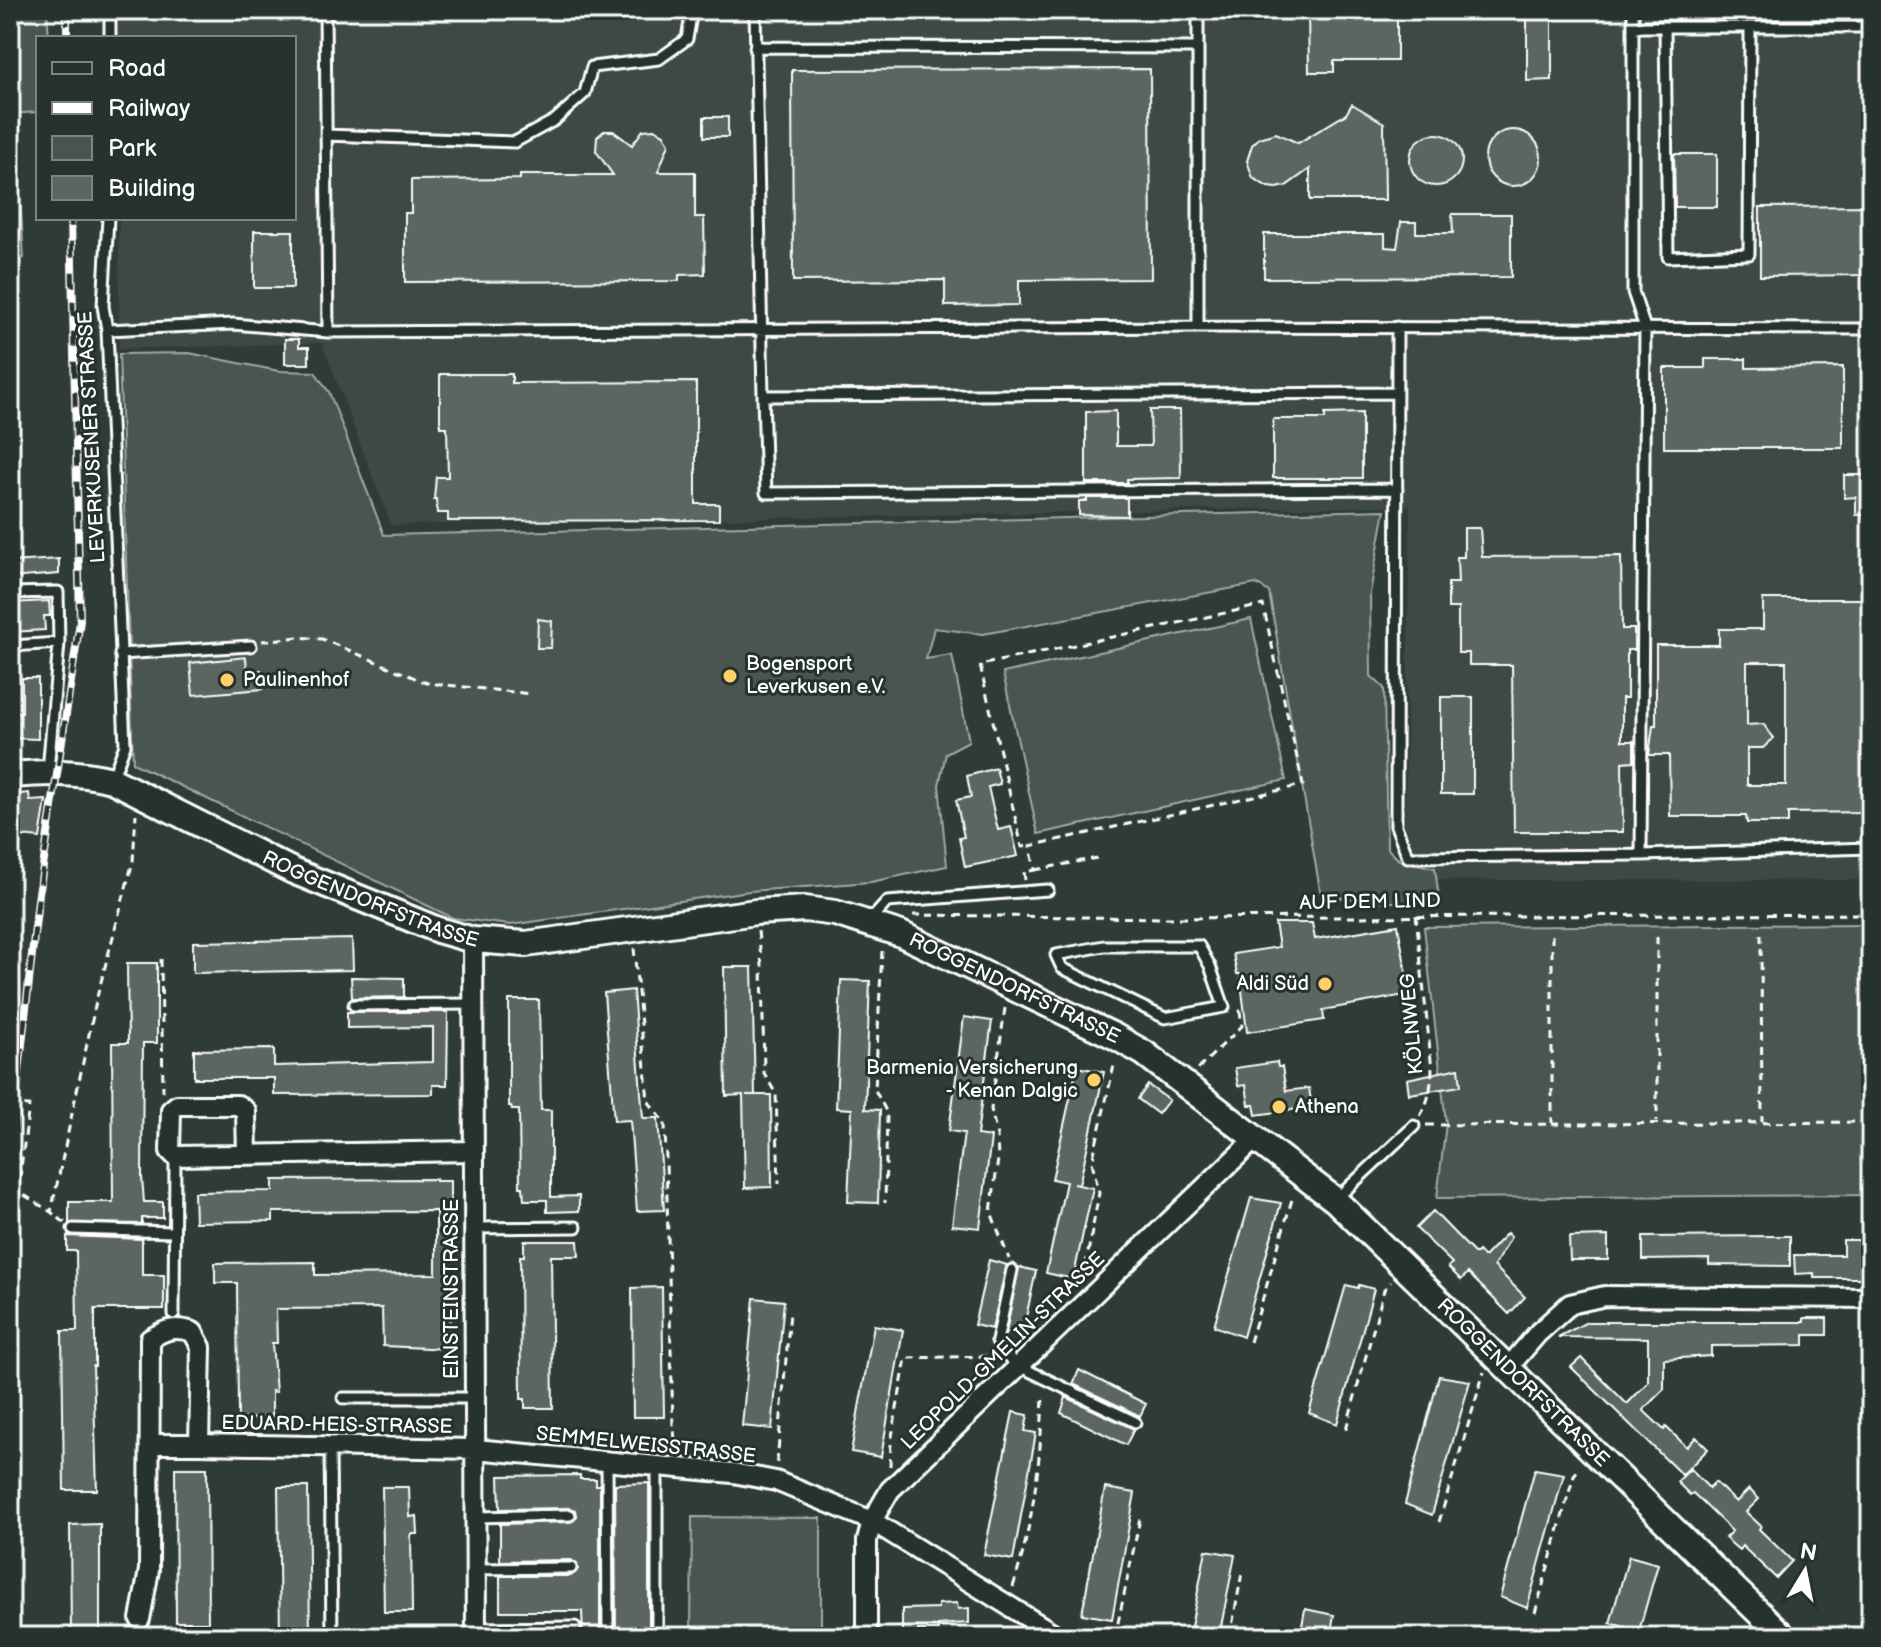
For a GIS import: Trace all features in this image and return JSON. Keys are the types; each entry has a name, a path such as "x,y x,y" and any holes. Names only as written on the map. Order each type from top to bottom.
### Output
{"street":[{"name":"ROGGENDORFSTRASSE","path":"10,775 81,772 112,780 293,871 438,930 473,940 526,944 756,912 805,909 876,924 976,968 1144,1053 1335,1200 1784,1637"},
{"name":"EINSTEINSTRASSE","path":"473,940 476,1632"},
{"path":"247,1155 246,1111 238,1105 177,1105 171,1110 170,1151 175,1156 247,1155 474,1151"},
{"name":"LEOPOLD-GMELIN-STRASSE","path":"867,1637 867,1541 872,1521 890,1490 1256,1138"},
{"path":"1500,1362 1570,1304 1605,1296 1871,1298"},
{"name":"EDUARD-HEIS-STRASSE","path":"140,1619 149,1570 150,1339 168,1329 179,1327 193,1332 201,1347 199,1444"},
{"name":"EDUARD-HEIS-STRASSE","path":"151,1444 475,1449"},
{"name":"SEMMELWEISSTRASSE","path":"475,1449 733,1473 776,1481 872,1521 1059,1637"}],"lane":[{"path":"110,10 110,36"},
{"path":"325,10 328,332"},
{"path":"326,135 515,142 555,120 585,93 592,67 659,59 687,39 692,10"},
{"path":"755,10 766,493 1397,489"},
{"path":"1198,10 1198,327"},
{"path":"1633,10 1633,292 1645,328 1641,855"},
{"path":"1633,27 1871,27"},
{"path":"1665,27 1668,257 1749,254 1750,27"},
{"path":"755,47 1198,48"},
{"name":"LEVERKUSENER STRASSE","path":"108,220 103,306 107,330 125,745 112,780"},
{"path":"107,330 233,324 328,332 1198,327 1871,329"},
{"path":"1397,327 1396,826 1408,857 1641,855 1871,848"},
{"path":"763,396 1397,393"},
{"path":"10,593 58,592 59,643 53,771"},
{"path":"11,646 59,643"},
{"path":"120,654 251,646"},
{"path":"876,924 887,902 1048,890"},
{"path":"1104,946 1199,946 1210,966 1224,1007 1165,1018 1062,968 1056,955 1104,946"},
{"path":"354,1005 473,1004"},
{"path":"1335,1200 1414,1126"},
{"path":"174,1314 175,1156"},
{"path":"474,1228 576,1227"},
{"path":"73,1229 173,1232"},
{"path":"1012,1270 997,1341 1002,1352 1019,1366 1135,1422"},
{"path":"343,1398 475,1398"},
{"path":"330,1447 332,1637"},
{"path":"607,1461 608,1637"},
{"path":"657,1465 657,1637"},
{"path":"475,1517 570,1515"},
{"path":"476,1569 571,1568"},
{"path":"476,1632 575,1627"}],"path":[{"path":"1263,605 1303,785 1030,846 1022,847 980,665 1263,605"},
{"path":"251,646 259,641 298,637 322,639 427,683 532,694"},
{"path":"51,1212 97,997 133,861 137,790"},
{"path":"1030,846 1035,870"},
{"path":"1027,891 1024,872 1097,858"},
{"path":"756,912 762,966 764,1073 776,1094 779,1184"},
{"path":"1414,1126 1446,1123 1869,1122 1869,914"},
{"name":"AUF DEM LIND","path":"910,915 1169,918 1869,914"},
{"name":"KÖLNWEG","path":"1414,1126 1426,1108 1432,1070 1416,915"},
{"path":"876,924 875,1090 887,1113 885,1203"},
{"path":"632,930 648,1101 665,1123 673,1426 680,1468"},
{"path":"1761,934 1762,1122"},
{"path":"1552,935 1552,1123"},
{"path":"1657,937 1657,1123"},
{"path":"161,959 162,1091 177,1105"},
{"path":"1012,987 1004,1010 991,1109 998,1159 991,1212 1012,1270"},
{"path":"1184,1083 1242,1026 1240,1011 1224,1007"},
{"path":"1080,1308 1085,1263 1099,1193 1092,1162 1120,1039"},
{"path":"10,1105 29,1106 18,1191 73,1229"},
{"path":"1250,1342 1289,1202 1305,1177"},
{"path":"1346,1429 1384,1290 1405,1268"},
{"path":"776,1481 790,1312"},
{"path":"890,1490 891,1442 906,1358 991,1356 1002,1352"},
{"path":"1439,1522 1481,1377 1500,1362"},
{"path":"1008,1605 1021,1562 1040,1467 1044,1378"},
{"path":"1535,1613 1574,1475 1594,1452"},
{"path":"1115,1637 1141,1514"},
{"path":"1230,1637 1242,1573"}],"shaded area":[{"path":"118,10 1871,10 1871,880 1404,880 1410,506 391,525 322,343 119,349 119,220 296,220 296,36 118,36"}],"green space":[{"path":"10,10 47,10 49,36 36,36 36,112 10,114"},
{"path":"10,180 19,180 24,258 10,259"},
{"path":"189,353 279,371 315,372 329,392 384,535 1385,510 1370,593 1371,676 1384,688 1387,848 1399,860 1435,868 1440,906 1321,896 1269,592 1256,584 983,634 934,628 926,659 952,655 969,741 946,753 939,785 947,866 871,882 750,891 510,925 453,918 133,763 119,354"},
{"path":"1251,619 1286,780 1038,834 1003,673"},
{"path":"1871,924 1871,1195 1437,1198 1446,1123 1424,927"},
{"path":"692,1517 821,1518 821,1637 691,1637"}],"building":[{"path":"1308,10 1397,10 1397,61 1334,61 1334,72 1309,72"},
{"path":"1527,10 1552,10 1552,80 1527,81"},
{"path":"1150,69 1151,279 1019,280 1019,305 945,306 945,280 793,281 792,70"},
{"path":"1352,104 1384,123 1385,200 1310,200 1310,169 1286,186 1277,188 1268,187 1253,178 1247,161 1252,145 1259,138 1276,133 1298,143 1346,114"},
{"path":"704,117 728,117 728,137 704,137"},
{"path":"654,129 664,134 669,144 658,172 695,172 695,217 704,217 705,274 679,275 679,281 405,282 405,213 411,213 411,180 613,175 596,151 597,137 604,131 613,131 632,145 643,130"},
{"path":"1513,130 1532,139 1541,158 1532,177 1513,186 1494,177 1485,158 1494,139"},
{"path":"1436,134 1454,142 1462,160 1454,178 1436,186 1418,178 1410,160 1418,142"},
{"path":"1674,154 1717,154 1717,207 1675,207"},
{"path":"1871,206 1871,275 1760,276 1760,207"},
{"path":"1452,214 1511,214 1511,277 1264,278 1264,234 1385,234 1385,247 1397,248 1401,222 1416,222 1416,233 1453,233"},
{"path":"254,231 293,231 293,288 254,288"},
{"path":"285,339 299,339 299,347 309,347 309,364 285,364"},
{"path":"1705,359 1746,359 1746,368 1843,367 1843,448 1664,448 1664,368 1705,368"},
{"path":"440,374 512,374 512,383 696,382 696,504 719,504 719,520 448,521 448,513 437,513 434,499 436,477 448,477 447,427 440,427"},
{"path":"1150,410 1180,410 1181,478 1086,483 1086,412 1116,411 1116,446 1151,446"},
{"path":"1362,413 1362,478 1273,478 1273,419 1325,419 1325,414"},
{"path":"1844,475 1871,475 1871,514 1856,515 1856,497 1844,498"},
{"path":"1087,498 1127,498 1127,516 1079,515 1079,501 1087,501"},
{"path":"1464,528 1480,528 1482,557 1621,556 1622,629 1634,629 1634,650 1627,650 1627,698 1622,698 1622,741 1634,741 1634,761 1622,762 1623,832 1514,832 1512,665 1469,665 1469,653 1458,653 1458,608 1448,608 1448,583 1458,583 1457,557 1464,557"},
{"path":"59,559 59,574 10,578 10,562"},
{"path":"1763,599 1871,599 1871,812 1788,813 1788,823 1747,823 1746,816 1670,816 1669,755 1649,755 1653,725 1656,725 1656,645 1719,645 1719,629 1763,629","holes":["1747,662 1786,662 1786,785 1747,785 1747,748 1763,748 1774,738 1763,724 1747,725"]},
{"path":"49,601 50,616 44,616 45,630 10,632 10,603"},
{"path":"538,619 552,621 551,648 537,648"},
{"name":"Paulinenhof","path":"246,657 247,671 261,670 263,689 193,695 190,663"},
{"path":"22,678 38,678 38,739 10,738 10,712 22,712"},
{"path":"1441,697 1473,697 1473,794 1441,794"},
{"path":"996,768 1000,784 988,787 998,830 1011,827 1018,856 965,867 959,838 964,837 956,800 971,797 967,776"},
{"path":"29,793 30,801 46,800 40,838 10,835 10,795"},
{"name":"Aldi Süd","path":"1275,923 1312,923 1315,939 1398,925 1410,994 1323,1010 1324,1020 1247,1032 1240,974 1237,974 1233,954 1279,947"},
{"path":"352,939 353,970 193,973 193,942"},
{"path":"127,963 157,963 157,1043 143,1043 142,1177 144,1202 163,1202 163,1218 142,1218 142,1224 69,1223 69,1202 113,1202 112,1043 128,1043"},
{"path":"724,967 752,967 755,1095 771,1095 772,1187 745,1188 743,1095 726,1096"},
{"path":"351,977 404,978 404,997 352,998"},
{"path":"841,980 870,981 865,1109 880,1110 878,1203 848,1202 852,1109 836,1108"},
{"path":"633,990 643,1118 658,1118 664,1210 637,1211 630,1120 614,1121 604,993"},
{"path":"509,1000 539,1000 541,1110 551,1110 551,1197 579,1196 579,1211 547,1212 547,1200 524,1200 523,1187 520,1187 519,1110 512,1110 509,1106"},
{"path":"347,1012 448,1012 447,1085 433,1085 433,1094 274,1095 274,1078 194,1078 194,1050 274,1049 274,1066 433,1062 433,1027 347,1028"},
{"path":"964,1017 992,1021 977,1135 991,1137 980,1228 952,1225 964,1133 949,1131"},
{"path":"1277,1062 1278,1067 1282,1067 1286,1091 1309,1088 1312,1107 1256,1115 1254,1105 1249,1105 1246,1085 1238,1086 1235,1068"},
{"path":"1077,1067 1104,1072 1079,1185 1074,1184 1093,1188 1073,1279 1046,1273 1066,1182 1052,1179"},
{"path":"1459,1068 1461,1086 1409,1094 1407,1079"},
{"path":"1148,1085 1169,1100 1158,1114 1138,1099"},
{"path":"273,1180 450,1181 450,1349 383,1346 382,1308 276,1309 277,1343 272,1343 276,1392 272,1391 272,1418 238,1419 237,1283 215,1283 215,1263 315,1262 315,1275 436,1274 436,1211 273,1212 273,1221 195,1222 194,1192 273,1191"},
{"path":"1251,1198 1281,1203 1243,1337 1214,1326"},
{"path":"1433,1211 1475,1254 1478,1251 1484,1257 1507,1233 1511,1237 1494,1266 1525,1297 1509,1314 1468,1273 1461,1280 1448,1267 1452,1263 1416,1228"},
{"path":"67,1236 142,1239 142,1275 164,1275 164,1309 95,1309 93,1366 97,1490 64,1490 62,1331 77,1331 76,1251 67,1251"},
{"path":"1608,1236 1608,1260 1570,1260 1569,1237"},
{"path":"1790,1236 1790,1266 1709,1265 1709,1259 1643,1260 1643,1237"},
{"path":"1843,1240 1859,1240 1860,1255 1871,1255 1871,1278 1814,1278 1814,1273 1795,1274 1794,1255 1843,1255"},
{"path":"524,1241 578,1241 579,1256 551,1256 553,1408 525,1408 525,1399 521,1399 520,1256 524,1256"},
{"path":"989,1260 1007,1265 992,1329 974,1325"},
{"path":"1019,1267 1036,1271 1022,1336 1006,1332"},
{"path":"1346,1285 1374,1289 1337,1424 1309,1413"},
{"path":"662,1287 664,1417 633,1417 632,1288"},
{"path":"754,1298 784,1301 772,1429 742,1426"},
{"path":"1804,1318 1827,1318 1827,1335 1804,1335 1804,1345 1711,1346 1711,1356 1664,1359 1664,1389 1643,1410 1687,1447 1696,1437 1708,1449 1682,1475 1571,1367 1581,1358 1627,1404 1648,1382 1648,1338 1558,1337 1587,1322 1804,1322"},
{"path":"874,1325 903,1330 881,1457 851,1452"},
{"path":"1079,1370 1146,1404 1140,1416 1073,1384"},
{"path":"1439,1376 1470,1381 1432,1515 1405,1504"},
{"path":"1066,1397 1134,1429 1126,1445 1061,1413"},
{"path":"1013,1412 1028,1415 1025,1431 1036,1433 1013,1560 984,1555"},
{"path":"175,1468 207,1468 208,1622 176,1622"},
{"path":"1535,1469 1564,1474 1527,1608 1500,1597"},
{"path":"1690,1469 1709,1488 1715,1482 1736,1502 1749,1489 1759,1499 1746,1512 1792,1561 1776,1578 1742,1546 1739,1550 1725,1538 1732,1531 1693,1493 1690,1495 1677,1482"},
{"path":"580,1475 580,1479 596,1479 596,1485 600,1485 600,1637 583,1637 582,1611 500,1611 500,1576 571,1576 578,1569 571,1560 500,1561 500,1524 570,1522 577,1516 576,1510 570,1508 500,1509 499,1476"},
{"path":"649,1483 649,1637 616,1637 615,1484"},
{"path":"278,1487 308,1487 310,1637 280,1637"},
{"path":"382,1487 409,1487 410,1517 417,1516 418,1534 411,1534 412,1612 384,1612"},
{"path":"1105,1488 1135,1493 1112,1619 1082,1614"},
{"path":"100,1524 100,1637 71,1637 70,1525"},
{"path":"1206,1550 1235,1555 1219,1637 1189,1637"},
{"path":"1629,1556 1658,1564 1639,1631 1610,1623"},
{"path":"957,1603 958,1609 969,1608 969,1623 938,1625 938,1630 902,1634 902,1609 938,1608 938,1604"},
{"path":"1305,1609 1334,1615 1330,1637 1300,1637"}],"railway":[{"path":"67,10 67,36"},
{"path":"10,1152 38,900 80,621 71,220"}],"place":[{"name":"Bogensport Leverkusen e.V.","path":"730,676"},
{"name":"Paulinenhof","path":"227,680"},
{"name":"Aldi Süd","path":"1325,984"},
{"name":"Barmenia Versicherung - Kenan Dalgic","path":"1094,1080"},
{"name":"Athena","path":"1279,1107"}]}
